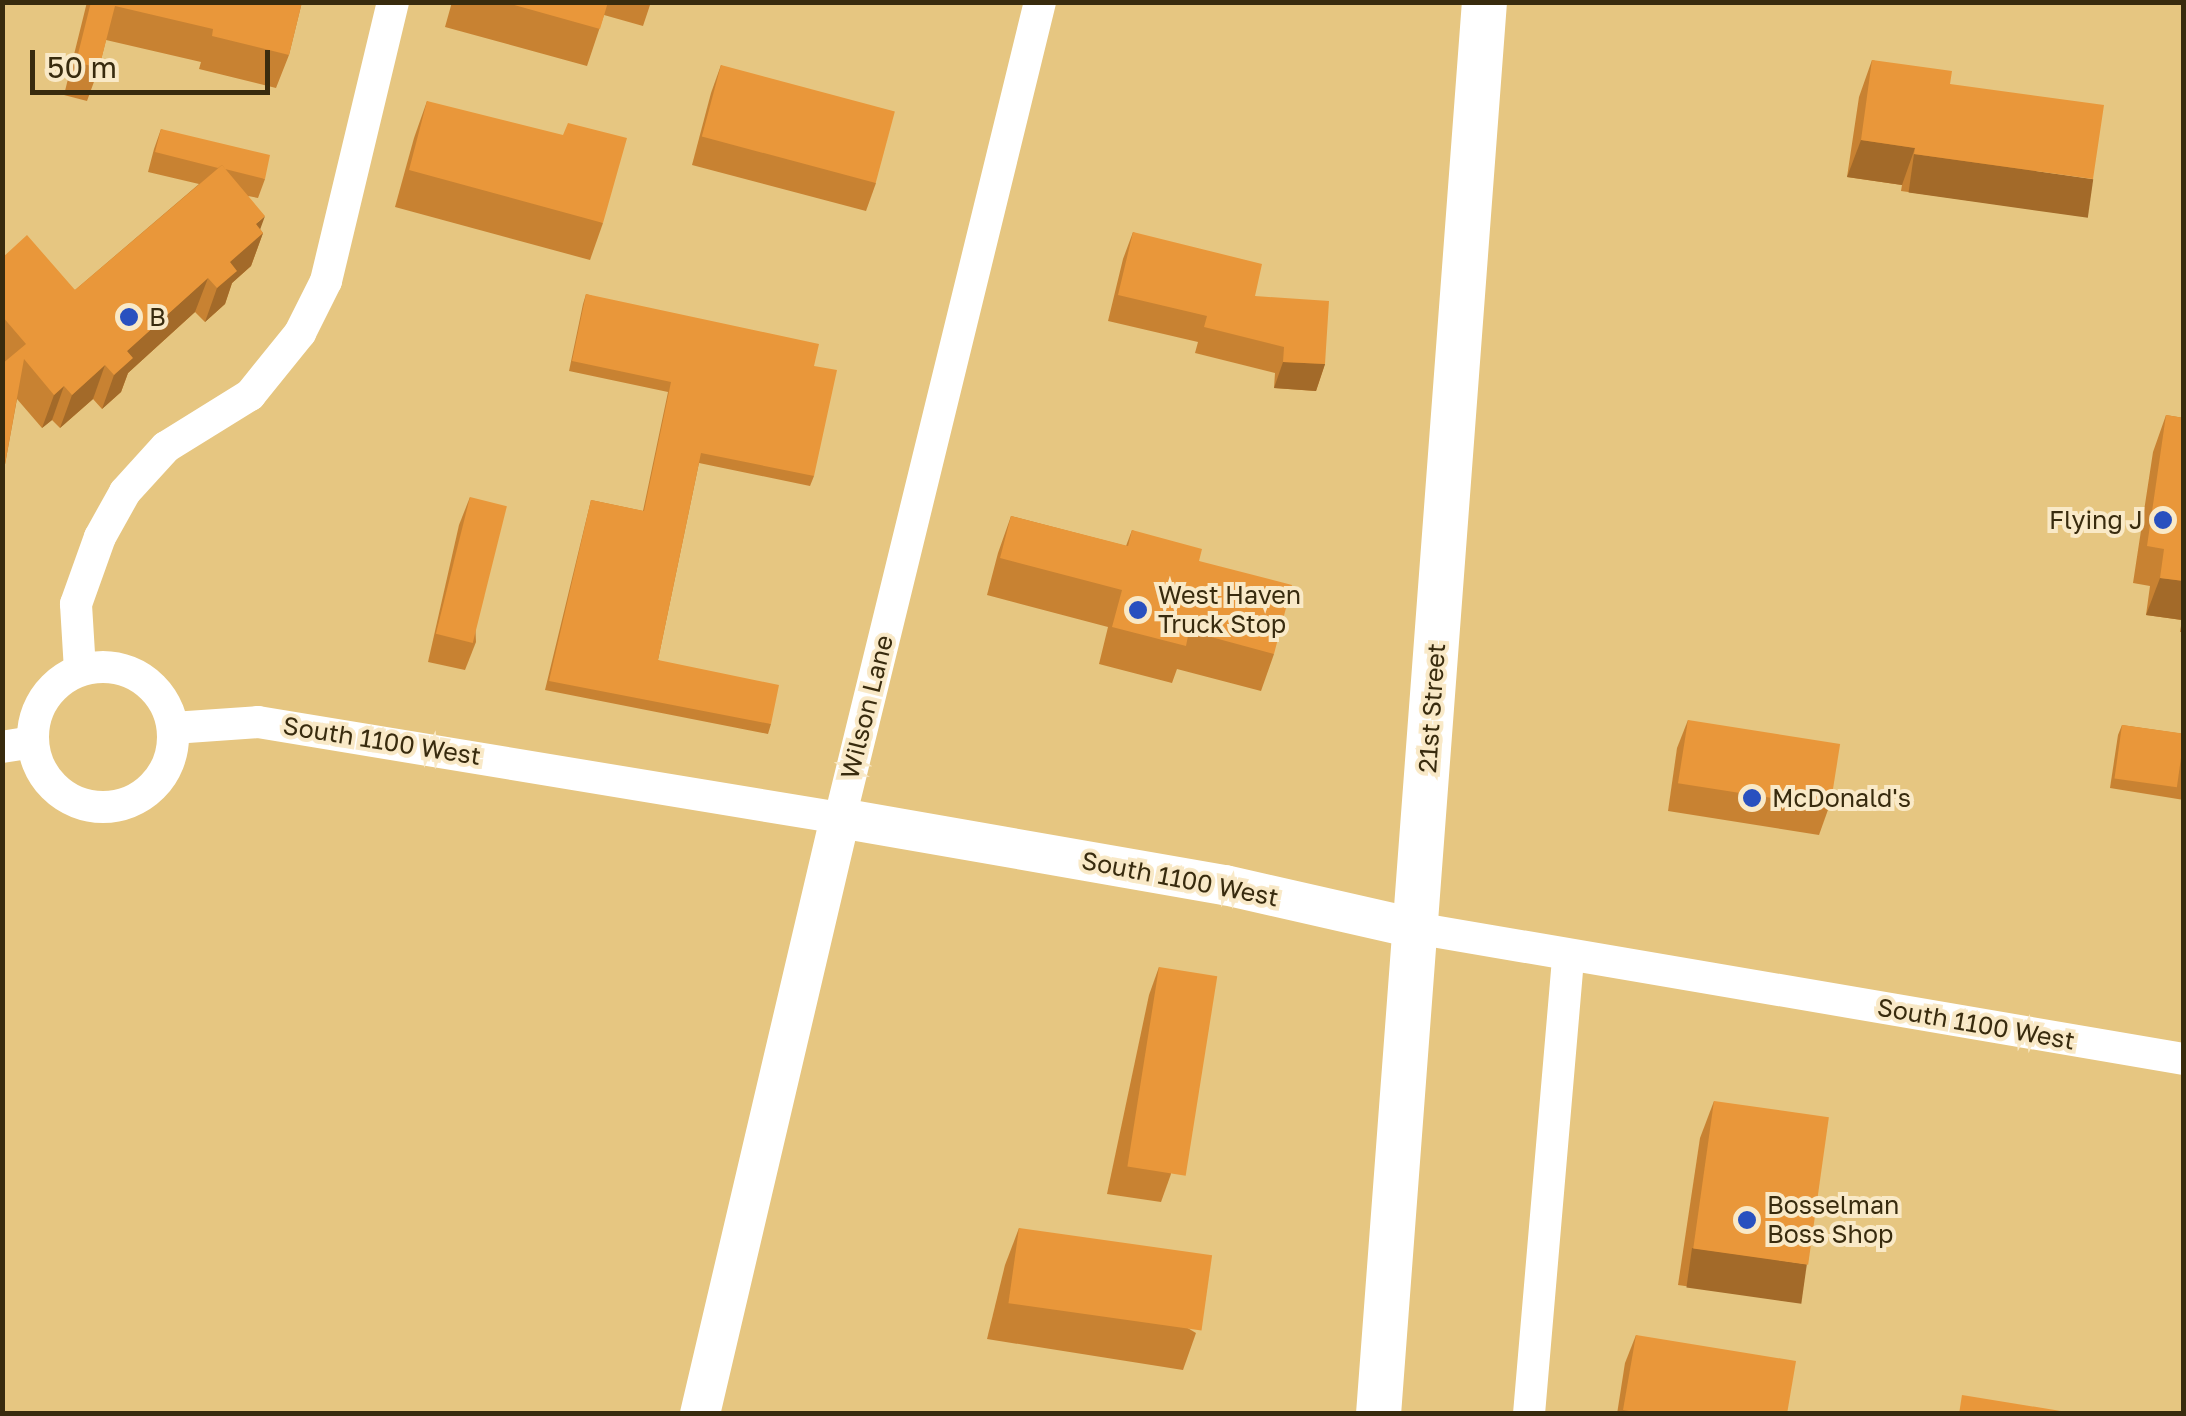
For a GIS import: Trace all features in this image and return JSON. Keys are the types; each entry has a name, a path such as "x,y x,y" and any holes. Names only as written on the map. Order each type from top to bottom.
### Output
{"main road":[{"name":"21st Street","path":"1378,1414 1484,2"}],"street":[{"path":"80,670 76,604 100,537 125,492 166,447 250,395 300,333 326,281 392,2"},
{"name":"Wilson Lane","path":"700,1414 840,818 1040,2"},
{"path":"104,666 132,672 152,686 166,705 173,728 168,765 154,785 143,795 108,807 84,805 62,794 18,744 57,684 80,670 104,666"},
{"name":"South 1100 West","path":"173,728 258,722 1225,884 1415,928 2184,1059"},
{"path":"1529,1414 1568,955"}],"building":[{"path":"91,2 302,2 289,55 212,36 213,29 115,6 99,68 76,62"},
{"path":"504,2 608,2 600,29"},
{"path":"1872,60 1952,71 1950,84 2104,105 2093,179 1914,154 1915,148 1861,140"},
{"path":"721,65 895,112 876,183 702,136"},
{"path":"427,101 563,135 568,123 627,138 603,223 409,170"},
{"path":"161,129 270,155 265,179 222,165 218,168 155,152"},
{"path":"222,165 265,216 256,224 263,233 230,262 237,271 217,288 208,278 127,351 133,358 114,375 105,365 72,395 64,386 54,395 24,359 2,481 2,364 26,344 2,316 2,258 27,235 75,290"},
{"path":"1133,232 1262,264 1255,296 1329,301 1325,364 1283,362 1284,347 1204,327 1207,316 1118,295"},
{"path":"586,294 819,344 814,366 837,370 814,476 701,453 658,660 779,685 771,724 549,681 591,500 644,511 671,382 572,361"},
{"path":"2166,415 2184,418 2184,581 2160,578 2164,549 2147,546"},
{"path":"470,497 507,506 473,643 436,634"},
{"path":"1011,516 1128,546 1132,530 1202,549 1199,561 1292,585 1274,654 1189,631 1186,646 1112,627 1122,590 1000,558"},
{"path":"1688,720 1840,744 1830,807 1678,783"},
{"path":"2122,725 2184,734 2177,787 2114,778"},
{"path":"1159,967 1217,976 1186,1176 1127,1167"},
{"name":"Bosselman Boss Shop","path":"1714,1101 1829,1117 1808,1265 1693,1249"},
{"path":"1019,1228 1212,1255 1202,1330 1008,1303"},
{"path":"1636,1335 1796,1361 1787,1414 1647,1414 1623,1410"},
{"path":"1962,1395 2079,1414 1959,1414"}],"place":[{"name":"B","path":"129,317"},
{"name":"Flying J","path":"2163,520"},
{"name":"West Haven Truck Stop","path":"1138,610"},
{"name":"McDonald's","path":"1752,798"},
{"name":"Bosselman Boss Shop","path":"1747,1220"}]}
